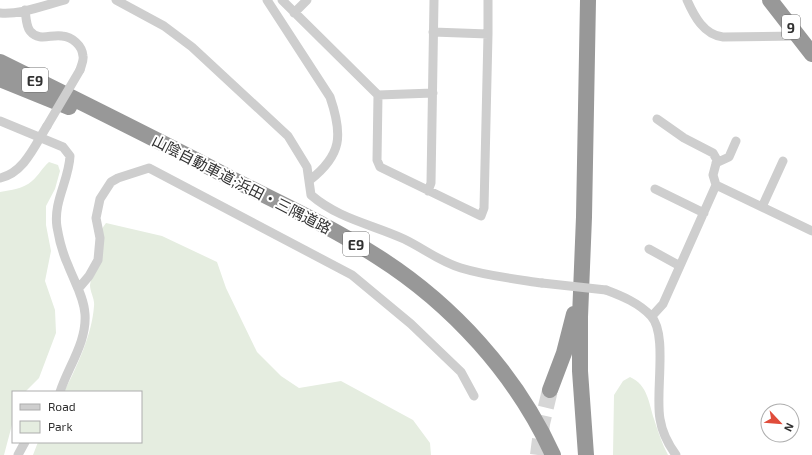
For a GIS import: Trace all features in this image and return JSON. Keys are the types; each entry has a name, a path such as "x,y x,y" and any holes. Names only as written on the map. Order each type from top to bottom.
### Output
{"highway":[{"path":"586,455 580,370 580,317 583,261 588,0"},
{"name":"9","path":"770,0 812,54"},
{"path":"0,50 36,69 70,97"},
{"name":"山陰自動車道;浜田・三隅道路","path":"0,62 187,155 347,238 379,257 435,299 459,322 500,368 535,420 553,455"},
{"path":"0,79 187,155"},
{"path":"550,390 572,325 583,261"},
{"name":"山陰自動車道;浜田・三隅道路","path":"500,368 543,455"}],"street":[{"path":"0,13 25,10 65,0"},
{"path":"116,0 164,26 186,42 254,103 288,136 307,167 311,194 338,214 404,239 438,259 460,268 542,283 606,290 626,298 652,316 660,337 660,418 667,441 676,455"},
{"path":"267,0 330,97 334,110 337,123 337,142 334,155 324,168 310,180"},
{"path":"282,0 378,95 378,164 383,169 481,216 484,208 488,0"},
{"path":"294,12 307,0"},
{"path":"428,191 431,183 434,0"},
{"path":"687,0 698,21 713,35 723,37 798,36"},
{"path":"0,178 13,174 29,157 80,70 84,56 79,46 70,38 61,36 46,38 35,35 29,30 25,10"},
{"path":"434,32 488,34"},
{"path":"378,95 433,93"},
{"path":"652,316 663,304 716,185 713,174 716,163 713,153 684,138 657,119"},
{"path":"0,121 63,147 70,156 70,165 57,211 57,227 67,263 78,289 85,314 79,346 60,391"},
{"path":"716,163 729,157 736,141"},
{"path":"762,207 783,161"},
{"path":"78,289 89,276 98,260 100,238 96,218 100,199 111,182 114,180 149,168 352,275 410,324 461,372 474,396"},
{"path":"716,185 812,231"},
{"path":"655,189 704,213"},
{"path":"649,249 680,266"},
{"path":"18,455 24,443"}],"green space":[{"path":"49,162 58,165 60,171 55,189 46,206 46,225 51,251 45,281 55,310 56,333 39,378 26,391 12,391 12,425 4,455 0,455 0,192 25,186 34,179"},
{"path":"106,223 162,236 217,262 226,288 257,352 281,376 299,388 341,381 413,420 430,443 431,455 33,455 38,443 142,443 142,391 64,391 79,361 93,317 94,303 90,285 101,251 101,230"},
{"path":"630,377 641,385 647,395 660,437 668,455 613,455 614,395 623,381"}],"tunnel":[{"path":"538,455 542,424 550,390"}]}
